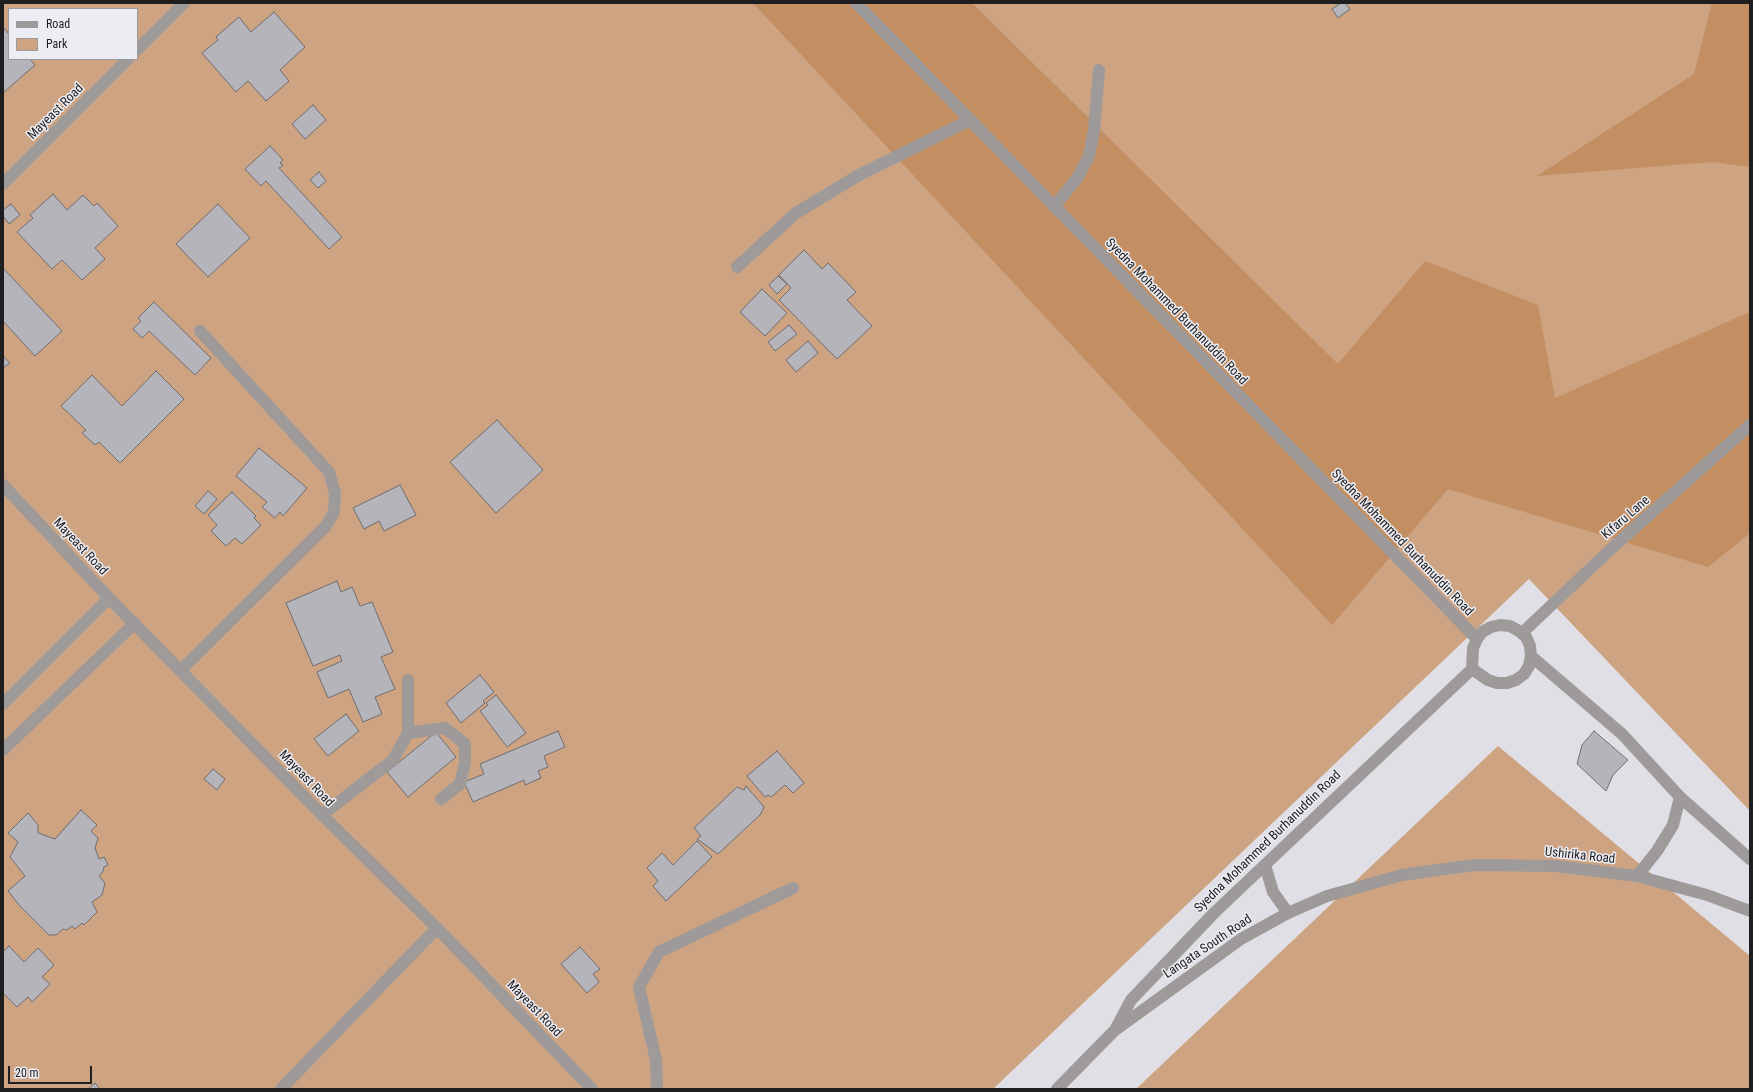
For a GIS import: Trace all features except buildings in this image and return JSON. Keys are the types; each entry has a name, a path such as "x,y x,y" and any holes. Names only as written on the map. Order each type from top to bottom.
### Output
{"street":[{"path":"138,49 184,3"},
{"name":"Syedna Mohammed Burhanuddin Road","path":"856,3 1477,640"},
{"name":"Mayeast Road","path":"3,184 127,60"},
{"path":"1054,207 1078,177 1088,156 1094,130 1099,70"},
{"path":"737,266 796,213 859,175 970,120"},
{"path":"181,670 326,526 334,512 335,493 329,472 200,331"},
{"name":"Kifaru Lane","path":"1522,633 1611,549 1750,425"},
{"name":"Mayeast Road","path":"3,485 109,598 322,815 437,928 592,1089"},
{"path":"3,704 109,598"},
{"path":"3,750 135,624"},
{"path":"1500,625 1510,626 1522,633 1530,646 1531,656 1529,666 1524,674 1516,680 1507,683 1497,683 1488,680 1472,669 1474,648 1477,640 1482,632 1491,627 1500,625"},
{"path":"1531,656 1622,734 1680,797 1750,859"},
{"name":"Syedna Mohammed Burhanuddin Road","path":"1114,1031 1130,1000 1214,913 1472,669"},
{"path":"322,815 393,760 408,733 408,680"},
{"path":"408,733 445,728 465,744 465,762 460,784 441,799"},
{"path":"1637,876 1657,851 1673,825 1680,797"},
{"path":"1265,865 1273,892 1288,913"},
{"name":"Ushirika Road","path":"1402,875 1474,865 1555,866 1637,876 1707,895 1750,911"},
{"name":"Langata South Road","path":"1057,1089 1114,1031 1241,939 1288,913 1327,896 1402,875"},
{"path":"657,1089 656,1060 639,987 658,952 792,888"},
{"path":"281,1089 437,928"}],"green space":[{"path":"3,3 1750,3 1750,811 1529,579 993,1089 3,1089"},
{"path":"1498,746 1750,956 1750,1089 1136,1089"}],"shaded area":[{"path":"753,3 972,3 1338,364 1425,261 1538,305 1555,398 1750,312 1750,533 1708,567 1448,489 1332,625"},
{"path":"1712,3 1750,3 1750,167 1712,162 1537,176 1694,74"}]}
